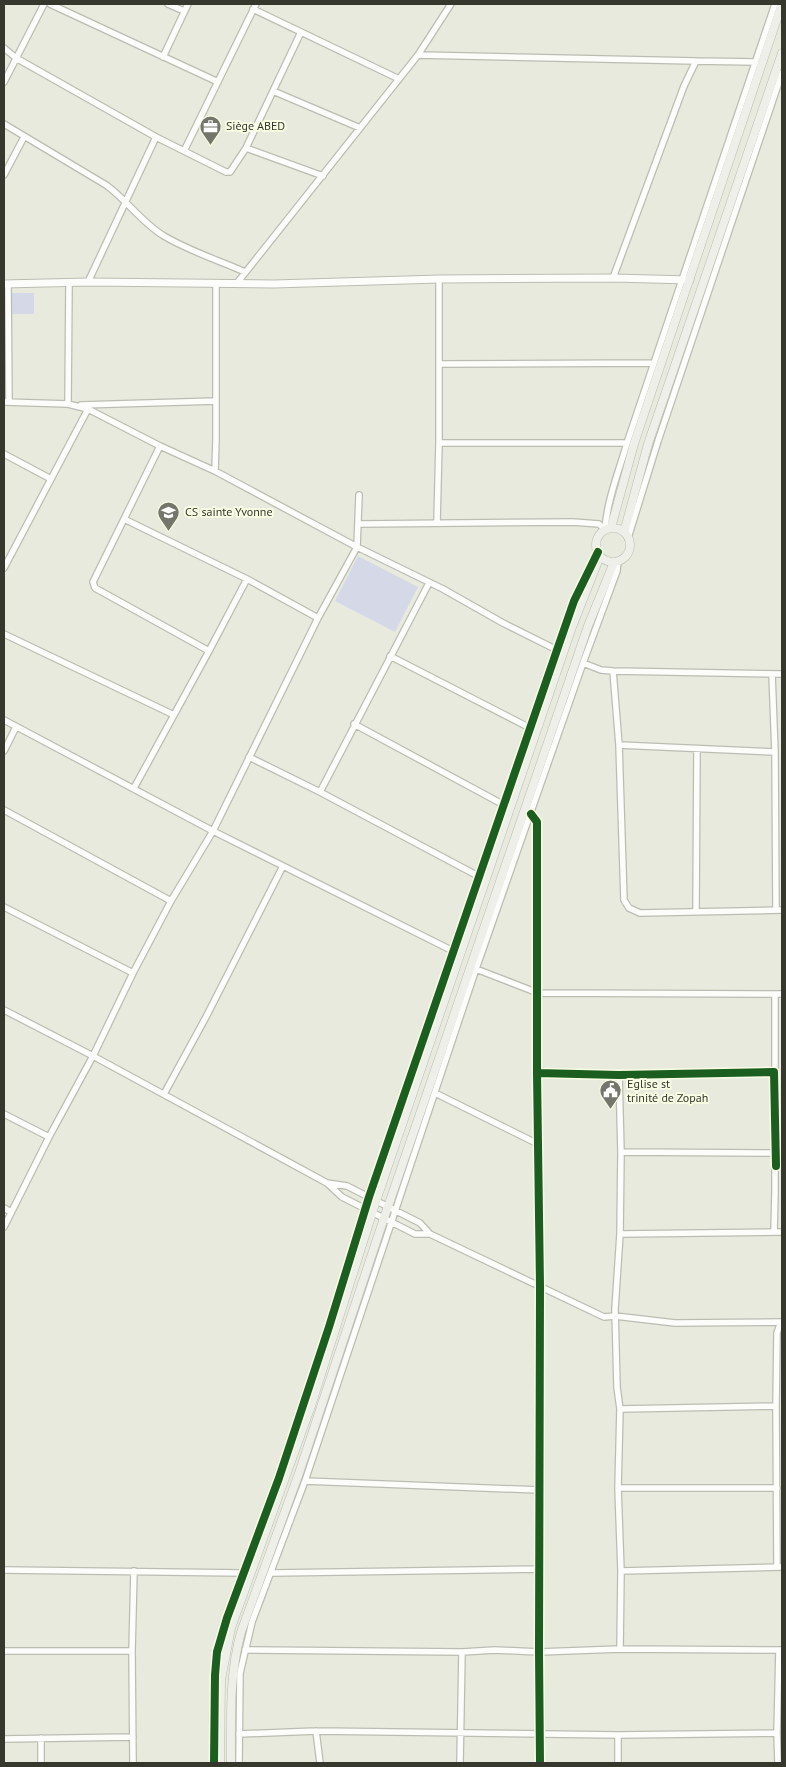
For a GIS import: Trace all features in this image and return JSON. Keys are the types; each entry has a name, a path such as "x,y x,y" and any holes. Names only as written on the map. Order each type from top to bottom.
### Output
{"main road":[{"path":"608,529 618,529 626,535 630,545 624,558 616,562 605,560 599,554 596,545 598,538 608,529 686,280 782,4"},
{"path":"626,535 648,444 782,53"},
{"path":"220,1763 221,1680 230,1628 311,1406 373,1199 599,554"},
{"path":"231,1763 232,1675 236,1650 248,1612 299,1474 388,1220 584,635 616,562"}],"street":[{"path":"4,82 44,4"},
{"path":"50,4 218,82"},
{"path":"168,4 184,11"},
{"path":"163,56 188,4"},
{"path":"237,283 418,55 451,4"},
{"path":"608,529 606,520 627,443 654,363 686,280 775,4"},
{"path":"184,151 255,6 300,32 398,79"},
{"path":"4,48 16,58 156,137 226,172 230,172 246,148 300,32"},
{"path":"418,55 756,62"},
{"path":"614,278 684,86 696,61"},
{"path":"626,535 782,73"},
{"path":"273,91 360,128"},
{"path":"4,124 106,185 126,201 131,209 144,221 164,236 246,272"},
{"path":"4,175 24,137"},
{"path":"88,282 156,137"},
{"path":"246,148 322,176"},
{"path":"557,650 215,471 160,446 88,409 68,404 6,402 6,284 88,282 335,284 439,279 614,278 686,280"},
{"path":"437,522 439,279"},
{"path":"68,404 69,283"},
{"path":"215,471 216,283"},
{"path":"438,364 654,363"},
{"path":"78,406 119,403 216,401"},
{"path":"4,568 88,409"},
{"path":"439,444 627,443"},
{"path":"160,446 93,582 94,588 209,651"},
{"path":"4,454 51,478"},
{"path":"4,1226 93,1056 132,973 171,901 213,831 318,618 357,546 359,495"},
{"path":"124,519 246,579 318,618"},
{"path":"359,524 573,522 599,524 608,529"},
{"path":"373,1199 453,951 574,601 599,554"},
{"path":"392,1208 435,1092 583,663 617,571 616,562"},
{"path":"134,788 246,579"},
{"path":"320,792 429,583"},
{"path":"4,634 174,716"},
{"path":"390,656 530,728"},
{"path":"583,663 601,670 614,671 782,674"},
{"path":"614,671 619,745 624,900 629,908 640,913 779,909 772,674"},
{"path":"4,720 213,831 453,951"},
{"path":"354,724 504,806"},
{"path":"4,751 16,727"},
{"path":"619,745 775,752"},
{"path":"696,911 697,749"},
{"path":"249,757 320,792 480,877"},
{"path":"4,810 171,901"},
{"path":"532,814 537,822 537,1073 540,1286 540,1763"},
{"path":"164,1094 206,1017 283,866"},
{"path":"4,907 132,973"},
{"path":"476,970 538,993 782,994"},
{"path":"774,1232 775,994"},
{"path":"4,1010 327,1183 342,1197 415,1234 430,1234"},
{"path":"537,1073 774,1072"},
{"path":"619,1074 621,1152 620,1234 615,1316 620,1409 618,1488 621,1571 620,1649"},
{"path":"435,1092 538,1144"},
{"path":"4,1114 49,1137"},
{"path":"621,1152 774,1153"},
{"path":"327,1183 347,1186 420,1223 430,1234 595,1314 675,1323 782,1324"},
{"path":"4,1208 11,1212"},
{"path":"214,1763 215,1675 218,1652 227,1618 298,1422 369,1211"},
{"path":"239,1763 240,1673 252,1622 305,1481 388,1220"},
{"path":"620,1234 782,1232"},
{"path":"621,1571 780,1567 776,1406 777,1333 782,1324"},
{"path":"620,1409 776,1406"},
{"path":"305,1481 539,1490"},
{"path":"618,1488 777,1488"},
{"path":"272,1573 540,1569"},
{"path":"4,1570 244,1573"},
{"path":"134,1571 132,1651 134,1763"},
{"path":"245,1650 462,1652 620,1649 781,1650 777,1733 778,1763"},
{"path":"4,1651 132,1651"},
{"path":"460,1763 462,1652"},
{"path":"239,1734 316,1731 618,1735 777,1733"},
{"path":"316,1731 320,1763"},
{"path":"618,1735 618,1763"},
{"path":"4,1739 133,1737"},
{"path":"41,1738 41,1763"}],"shaded area":[{"path":"11,293 34,293 34,314 12,314"},
{"path":"358,556 418,587 395,632 335,601"}],"cycle path":[{"path":"214,1763 217,1652 227,1618 279,1478 329,1327 369,1197 574,601 598,552"},
{"path":"531,814 537,822 537,1073 540,1286 540,1763"},
{"path":"537,1073 619,1075 774,1072 776,1166"}],"place":[{"name":"Siège ABED","path":"210,145"},
{"name":"CS sainte Yvonne","path":"169,531"},
{"name":"Eglise st trinité de Zopah","path":"611,1110"}]}
